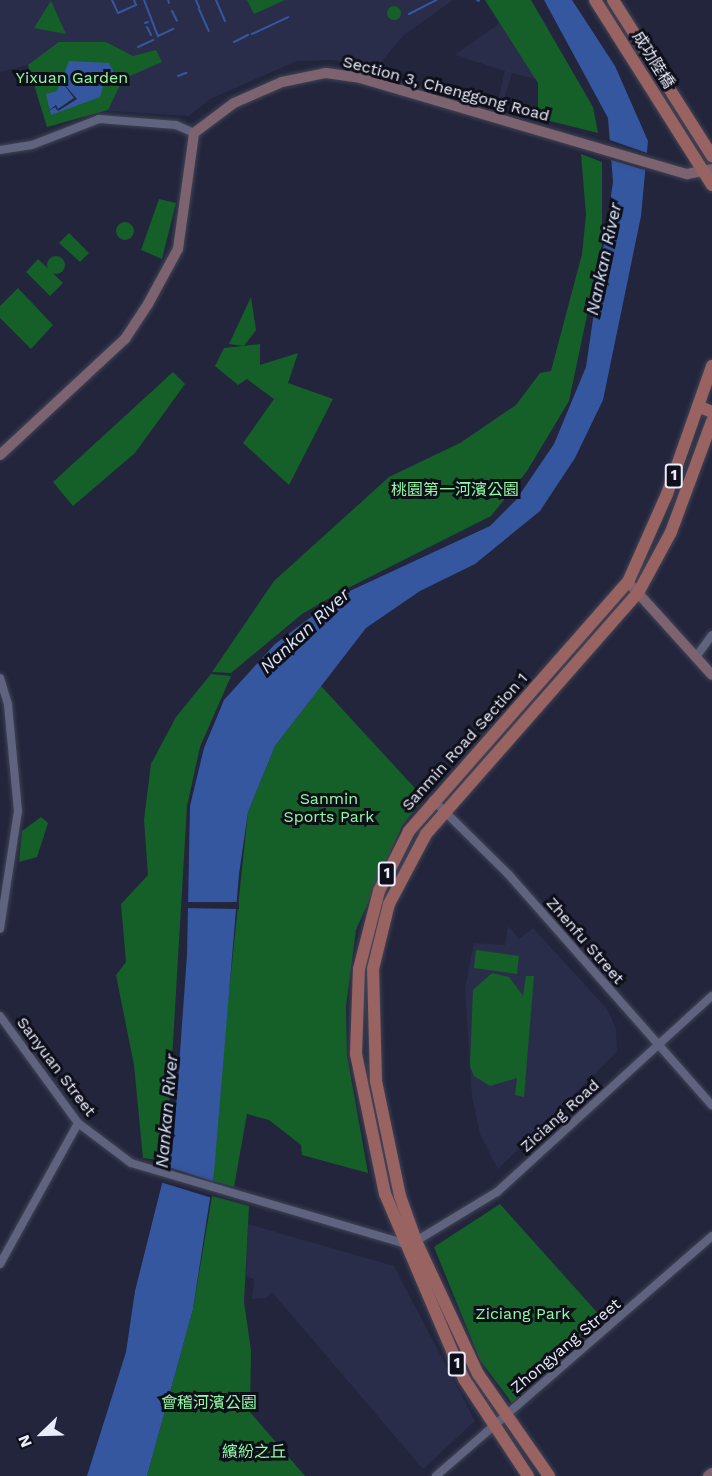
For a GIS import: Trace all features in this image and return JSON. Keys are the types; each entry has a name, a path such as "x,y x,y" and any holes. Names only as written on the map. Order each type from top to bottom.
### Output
{"main road":[{"name":"成功陸橋","path":"595,0 682,138 708,171 712,185"},
{"name":"成功陸橋","path":"613,0 712,156"},
{"name":"Sanmin Road Section 1","path":"402,1242 371,1139 354,1006 365,932 379,891 409,831 433,800 628,582 712,366"},
{"path":"698,406 712,412"},
{"name":"Sanmin Road Section 1","path":"416,1241 376,1081 373,969 380,932 400,878 444,813 638,593 671,532 712,421"},
{"name":"1","path":"416,1241 455,1330 506,1416 549,1476"},
{"name":"1","path":"402,1242 464,1379 528,1476"}],"street":[{"name":"Section 3, Chenggong Road","path":"194,132 234,103 282,82 333,73 668,169 708,171"},
{"path":"0,150 32,145 99,118 176,125 194,132 178,249 148,304 125,339 0,455"},
{"path":"628,582 712,675"},
{"path":"696,657 712,635"},
{"path":"0,678 8,705 18,811 0,929"},
{"name":"Zhenfu Street","path":"433,800 509,875 712,1106"},
{"name":"Ziciang Road","path":"416,1241 499,1191 712,996"},
{"name":"Sanyuan Street","path":"0,1016 78,1123 131,1163 152,1171 402,1242"},
{"path":"0,1264 78,1123"},
{"name":"Zhongyang Street","path":"436,1476 712,1236"},
{"path":"402,1242 416,1241"},
{"path":"708,1476 712,1473"}],"shaded area":[{"path":"0,0 453,0 404,35 375,69 332,60 297,61 210,99 189,116 96,110 47,127 28,65 0,72"},
{"path":"501,22 536,79 512,73 502,107 497,105 505,71 455,55"},
{"path":"508,926 519,939 533,928 607,1009 616,1029 617,1052 498,1169 480,1134 472,1097 465,987 474,943 505,945"},
{"path":"248,1224 394,1266 475,1421 423,1469 272,1292 266,1298 252,1299 254,1279 246,1276"}],"green space":[{"path":"247,0 285,0 254,14"},
{"path":"485,0 531,0 593,107 598,133 538,118 538,83"},
{"path":"51,1 66,34 34,28"},
{"path":"394,6 399,8 401,13 399,18 394,20 389,18 387,13 389,8"},
{"name":"Yixuan Garden","path":"59,42 106,42 133,56 156,50 162,62 123,79 108,110 47,127 28,65"},
{"name":"桃園第一河濱公園","path":"581,154 602,162 602,244 569,401 527,471 491,516 338,593 302,614 231,673 212,672 274,581 389,477 460,443 516,405 540,373 551,371 582,254 586,215"},
{"path":"159,199 176,203 162,259 141,250"},
{"path":"125,222 131,225 134,231 131,237 125,240 119,237 116,231 119,225"},
{"path":"69,233 89,253 80,262 59,243"},
{"path":"52,256 60,256 65,261 63,272 52,274 47,269 47,261"},
{"path":"38,259 63,283 50,296 26,272"},
{"path":"18,288 53,325 31,349 0,318 0,306"},
{"path":"251,297 256,330 244,346 229,344"},
{"path":"260,344 260,365 298,353 288,383 333,399 289,485 243,443 274,399 247,379 238,385 215,366 224,348"},
{"path":"173,372 185,384 135,453 73,506 53,482"},
{"path":"211,674 231,676 200,747 187,806 166,1161 143,1158 134,1065 116,975 126,962 121,904 148,875 144,820 151,764 176,717"},
{"name":"Sanmin Sports Park","path":"321,686 424,798 402,826 356,930 346,1006 347,1055 368,1173 302,1155 301,1145 269,1120 247,1114 234,1187 213,1181 213,1143 248,812 275,746"},
{"path":"41,817 48,823 37,857 19,862 22,831"},
{"path":"476,950 519,956 517,974 474,968"},
{"path":"492,973 509,977 523,996 526,976 534,976 524,1097 515,1095 517,1078 490,1086 474,1076 470,1066 473,990"},
{"name":"會稽河濱公園","path":"212,1196 249,1206 244,1302 251,1350 250,1412 305,1476 147,1476 193,1309"},
{"name":"Ziciang Park","path":"500,1204 603,1319 512,1403 480,1360 434,1247"}],"water":[{"name":"Nankan River","path":"544,0 572,0 615,66 648,141 641,216 603,400 575,458 540,511 475,564 420,591 366,628 275,746 248,812 239,874 214,1172 193,1309 147,1476 87,1476 126,1352 135,1291 174,1136 187,955 190,806 204,748 224,700 275,644 339,596 490,526 516,500 554,444 586,367 613,182 608,118"},
{"path":"69,61 109,63 115,74 105,80 100,97 51,115 46,94 57,91"}],"pier":[{"path":"59,78 77,99 58,111 55,107 47,112 56,105 58,109 74,98"},
{"path":"607,139 650,154 648,171 608,159"},
{"path":"184,902 239,902 239,909 184,908"},
{"path":"162,1165 212,1181 212,1198 157,1181"}],"waterway":[{"path":"112,0 118,13 136,5 134,0"},
{"path":"144,0 158,36 173,29"},
{"path":"196,0 199,7"},
{"path":"216,0 225,21"},
{"path":"409,14 437,0"},
{"path":"199,9 209,31"},
{"path":"172,11 177,21"},
{"path":"252,34 288,17"},
{"path":"147,27 151,35"},
{"path":"234,42 248,35"},
{"path":"138,47 153,40"},
{"path":"178,76 186,73"}],"park label":[{"name":"繽紛之丘","path":"254,1452"}]}
